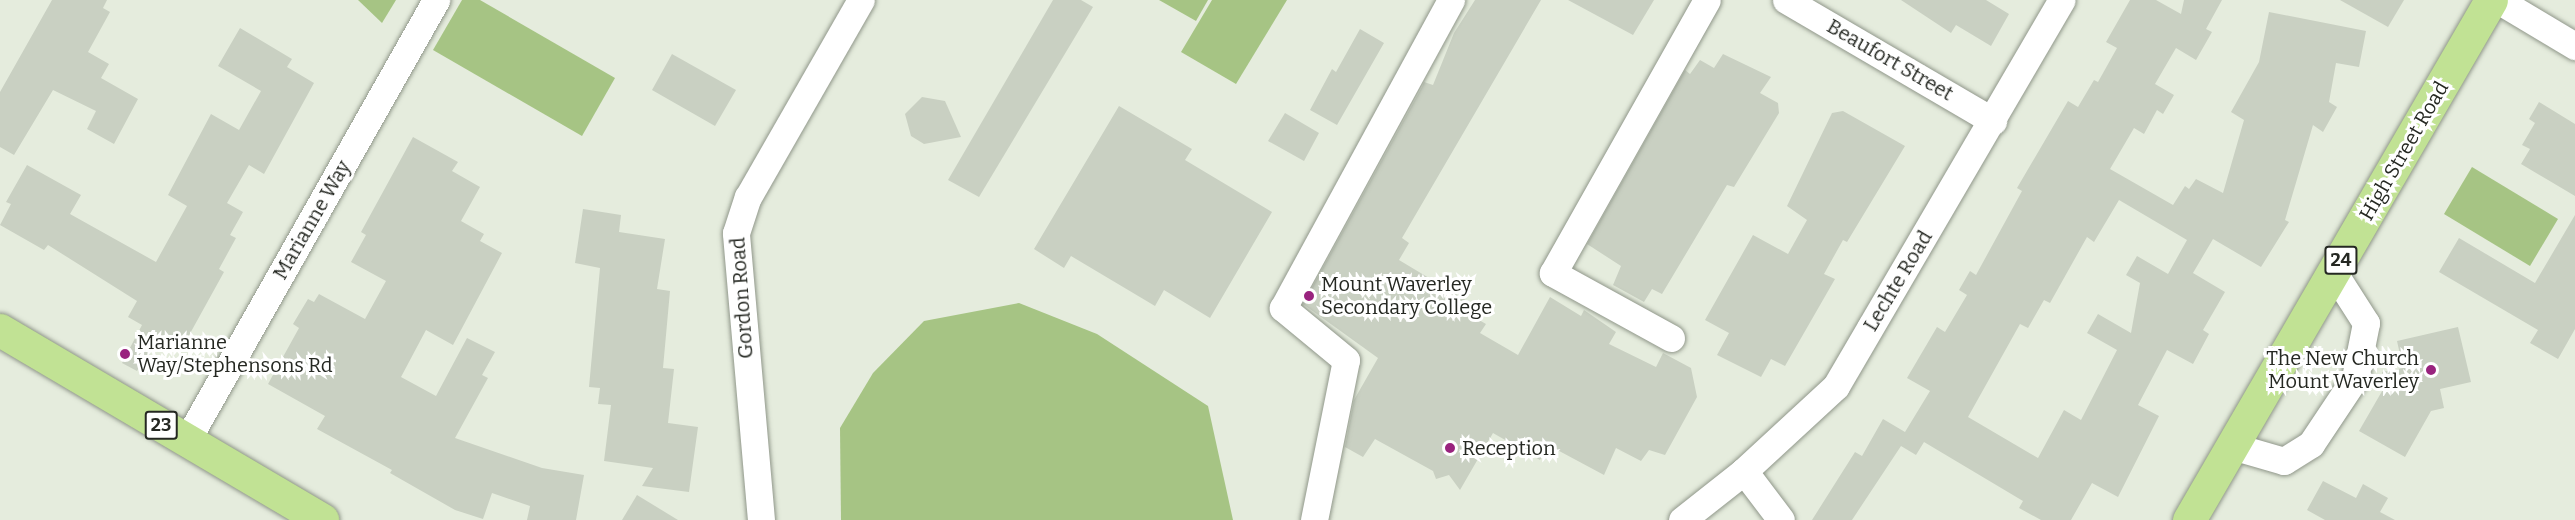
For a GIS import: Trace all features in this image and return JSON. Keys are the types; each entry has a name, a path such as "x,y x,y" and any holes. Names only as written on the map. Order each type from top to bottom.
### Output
{"main road":[{"name":"High Street Road","path":"2189,520 2491,0"},
{"name":"23","path":"0,330 322,520"}],"street":[{"name":"Marianne Way","path":"187,440 436,0"},
{"name":"Gordon Road","path":"761,520 736,233 748,197 861,0"},
{"path":"1314,520 1346,360 1283,308 1452,0"},
{"path":"1671,338 1553,273 1707,0"},
{"name":"Beaufort Street","path":"1786,0 1994,121"},
{"name":"Lechte Road","path":"1682,520 1744,471 1836,386 1994,121 2062,0"},
{"path":"2498,0 2575,46"},
{"path":"2232,446 2284,461 2310,444 2346,401 2355,378 2366,323 2334,273"},
{"path":"1744,471 1781,520"}],"green space":[{"path":"358,0 396,0 382,23"},
{"path":"462,0 480,0 615,78 582,136 433,50"},
{"path":"1159,0 1208,0 1196,21"},
{"path":"1212,0 1287,0 1236,84 1181,52"},
{"path":"2472,167 2558,219 2530,266 2444,214"},
{"path":"1019,303 1097,334 1208,406 1233,520 841,520 840,428 873,373 924,321"}],"building":[{"path":"52,0 107,0 103,8 110,12 88,52 109,64 101,78 138,99 114,144 87,129 96,111 53,90 14,155 0,147 0,92"},
{"path":"1053,0 1081,0 1093,7 979,197 948,180"},
{"path":"1475,0 1541,0 1402,238 1409,243 1399,260 1469,302 1465,312 1486,324 1480,333 1518,355 1550,297 1581,316 1584,310 1616,332 1609,344 1656,367 1663,353 1691,368 1697,397 1665,455 1649,450 1641,461 1616,448 1604,475 1548,445 1540,460 1493,433 1460,490 1449,475 1436,479 1433,471 1375,439 1363,457 1345,447 1354,400 1378,358 1303,304 1424,82 1433,85 1454,33"},
{"path":"1568,0 1654,0 1633,35"},
{"path":"1901,0 1986,0 2009,14 1991,46 1956,25 1951,33"},
{"path":"2130,0 2156,0 2181,14 2184,0 2222,0 2206,29 2212,32 2196,60 2176,48 2155,84 2174,95 2163,114 2157,110 2144,134 2134,128 2110,169 2173,205 2185,186 2189,189 2196,179 2223,193 2244,120 2231,112 2259,62 2269,12 2366,31 2359,67 2336,63 2329,102 2337,107 2323,132 2313,125 2285,220 2289,222 2261,267 2213,239 2193,273 2225,292 2203,330 2209,334 2193,364 2167,350 2138,405 2159,416 2118,497 2092,483 2071,520 2041,520 2019,508 2023,501 1924,442 1916,455 1901,446 1852,520 1812,520 1855,452 1862,456 1883,419 1905,432 1930,391 1907,378 1937,327 1945,332 1967,295 1959,290 1970,271 1976,275 2022,191 2017,188 2068,101 2078,107 2094,80 2098,82 2117,48 2106,42","holes":["2119,200 2187,240 2168,274 2137,256 2126,275 2140,283 2131,333 2098,314 2087,333 2117,350 2081,420 2064,410 2038,458 1968,417 2020,324 2028,328 2044,300 2050,303 2087,237 2094,242"]},
{"path":"2340,0 2404,0 2388,27"},
{"path":"240,28 292,59 287,67 314,83 264,174 249,165 227,203 243,212 230,235 236,238 219,269 224,272 182,348 159,335 137,371 122,363 142,325 128,317 137,301 48,245 44,250 0,225 11,204 6,202 27,165 81,195 70,214 156,262 187,206 168,195 211,114 239,130 261,91 218,66"},
{"path":"1360,29 1384,43 1337,125 1310,110 1332,69 1336,72"},
{"path":"672,54 736,90 715,126 652,90"},
{"path":"1723,54 1771,77 1760,93 1778,103 1779,113 1734,187 1727,185 1662,294 1652,289 1644,302 1613,285 1621,266 1587,244 1685,70 1690,74 1700,60 1714,68"},
{"path":"922,97 945,101 961,137 924,144 911,136 905,114"},
{"path":"2539,102 2575,124 2575,196 2521,164 2530,149 2522,145 2535,123 2529,119"},
{"path":"1119,106 1192,149 1185,160 1272,212 1210,318 1164,290 1155,306 1071,256 1064,268 1034,249"},
{"path":"1843,111 1905,146 1847,242 1843,240 1824,274 1835,279 1785,366 1771,359 1761,377 1717,355 1729,333 1705,320 1753,235 1788,254 1807,220 1787,206 1832,113"},
{"path":"1285,113 1319,133 1304,161 1268,141"},
{"path":"413,137 458,162 452,171 480,187 461,221 484,234 480,241 502,253 453,345 426,330 401,377 436,396 467,338 495,352 482,375 488,378 455,438 542,468 584,475 576,520 527,520 530,506 492,493 483,519 455,510 390,473 392,470 317,429 325,416 268,384 299,328 293,324 308,299 314,302 319,294 365,319 386,281 351,262 366,235 361,232"},
{"path":"583,209 621,215 619,232 665,239 657,289 670,291 663,368 674,369 668,423 698,427 689,492 642,486 653,468 604,461 611,405 598,404 600,388 589,387 600,268 575,263"},
{"path":"2575,215 2575,329 2558,359 2530,343 2538,330 2439,272 2459,238 2535,283"},
{"path":"2458,327 2471,382 2440,389 2444,408 2431,411 2405,457 2359,431 2385,386 2382,372 2403,368 2397,341"},
{"path":"2323,481 2356,498 2363,484 2388,498 2380,512 2395,520 2325,520 2307,510"},
{"path":"637,495 678,520 622,520"}],"place":[{"name":"Mount Waverley Secondary College","path":"1309,296"},
{"name":"Marianne Way/Stephensons Rd","path":"125,354"},
{"name":"The New Church Mount Waverley","path":"2431,370"},
{"name":"Reception","path":"1450,448"}]}
